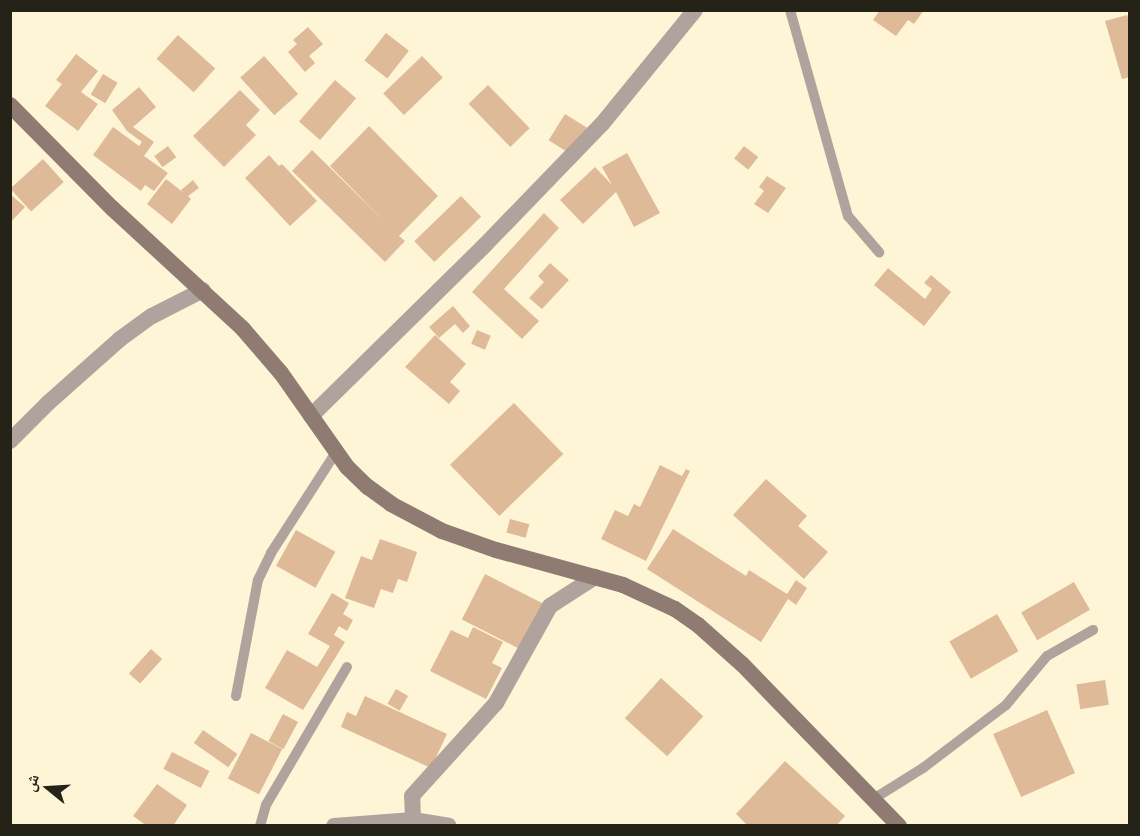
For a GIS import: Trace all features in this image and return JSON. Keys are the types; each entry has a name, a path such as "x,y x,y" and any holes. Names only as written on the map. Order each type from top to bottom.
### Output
{"main road":[{"path":"10,105 112,208 203,290 262,351 336,452 368,487 416,519 468,541 595,577 650,596 698,625 741,664 899,825"}],"street":[{"path":"310,416 484,246 602,124 695,10"},
{"path":"10,441 48,403 120,339 152,316 203,290"},
{"path":"413,820 412,796 496,703 550,606 595,577"},
{"path":"334,825 413,820 449,825"}],"lane":[{"path":"790,10 848,216 879,252"},
{"path":"236,696 258,580 271,553 336,452"},
{"path":"875,798 923,768 1006,705 1047,656 1093,630"},
{"path":"260,825 266,805 347,667"}],"building":[{"path":"880,10 924,10 914,24 908,20 896,36 873,20"},
{"path":"1127,15 1130,22 1130,77 1122,79 1105,21"},
{"path":"308,27 323,44 309,56 315,63 305,72 288,52 297,44 293,40"},
{"path":"386,33 409,51 387,78 364,61"},
{"path":"178,35 215,68 194,92 157,59"},
{"path":"76,54 98,71 81,92 98,104 78,131 45,106 62,84 56,80"},
{"path":"264,56 298,94 274,115 240,77"},
{"path":"422,56 443,78 404,115 383,94"},
{"path":"103,74 118,83 105,103 91,95"},
{"path":"335,80 356,98 320,140 299,122"},
{"path":"488,85 530,128 510,147 469,104"},
{"path":"139,87 156,107 133,127 154,142 144,156 168,173 154,191 145,185 141,191 93,155 113,127 139,146 142,142 127,131 112,110"},
{"path":"240,90 260,110 246,125 256,135 224,167 193,136"},
{"path":"565,114 587,128 571,154 549,140"},
{"path":"369,126 438,196 399,236 405,241 385,262 292,171 312,150 383,220 330,166"},
{"path":"168,146 176,157 162,167 154,156"},
{"path":"744,146 758,157 748,170 734,159"},
{"path":"627,153 660,213 634,227 616,192 583,224 560,200 595,167 612,185 602,167"},
{"path":"269,155 279,166 282,164 317,201 290,226 245,178"},
{"path":"43,159 64,182 31,211 10,188"},
{"path":"767,176 786,188 768,213 754,204 764,191 759,187"},
{"path":"166,179 184,193 181,190 193,180 199,188 188,196 191,199 172,224 147,204"},
{"path":"10,194 25,207 10,223"},
{"path":"461,196 481,217 434,262 414,241"},
{"path":"544,213 559,228 504,289 539,321 522,339 472,292"},
{"path":"550,263 569,280 542,309 529,298 544,282 538,276"},
{"path":"888,268 925,299 932,289 924,283 931,275 951,292 924,326 874,285"},
{"path":"453,306 470,326 463,333 455,324 439,338 429,327"},
{"path":"477,330 491,336 485,350 471,344"},
{"path":"435,335 466,364 450,382 460,391 449,404 405,367"},
{"path":"514,403 563,454 499,516 450,465"},
{"path":"660,465 682,476 686,469 690,471 646,561 601,539 615,510 628,516 634,504 640,507"},
{"path":"766,479 807,516 798,526 828,552 804,579 733,515"},
{"path":"510,519 529,524 526,538 506,533"},
{"path":"673,529 746,576 749,570 787,594 796,580 807,588 796,605 788,599 761,642 647,569"},
{"path":"296,530 335,552 315,588 276,566"},
{"path":"380,539 417,552 407,582 398,579 393,593 381,589 374,608 345,598 361,556 372,560"},
{"path":"485,574 543,604 520,649 462,619"},
{"path":"1074,582 1090,610 1037,640 1021,612"},
{"path":"332,593 349,603 343,614 353,620 347,631 339,626 334,635 345,642 303,710 265,688 287,650 317,667 330,646 308,634"},
{"path":"997,614 1019,651 971,679 949,642"},
{"path":"473,627 503,642 492,663 502,668 486,699 430,671 451,630 468,638"},
{"path":"151,649 162,659 140,684 129,674"},
{"path":"661,678 703,716 667,756 625,718"},
{"path":"1105,680 1109,705 1080,709 1076,685"},
{"path":"396,689 408,696 400,711 388,704"},
{"path":"365,696 447,734 431,768 341,727 347,712 356,716"},
{"path":"1047,710 1075,773 1021,797 993,734"},
{"path":"283,714 298,722 283,749 268,741"},
{"path":"203,730 237,754 228,767 194,743"},
{"path":"251,733 282,749 259,794 228,778"},
{"path":"172,752 209,771 201,788 163,769"},
{"path":"785,761 845,816 836,826 748,826 736,814"},
{"path":"157,784 187,805 173,826 147,826 133,816"}]}
